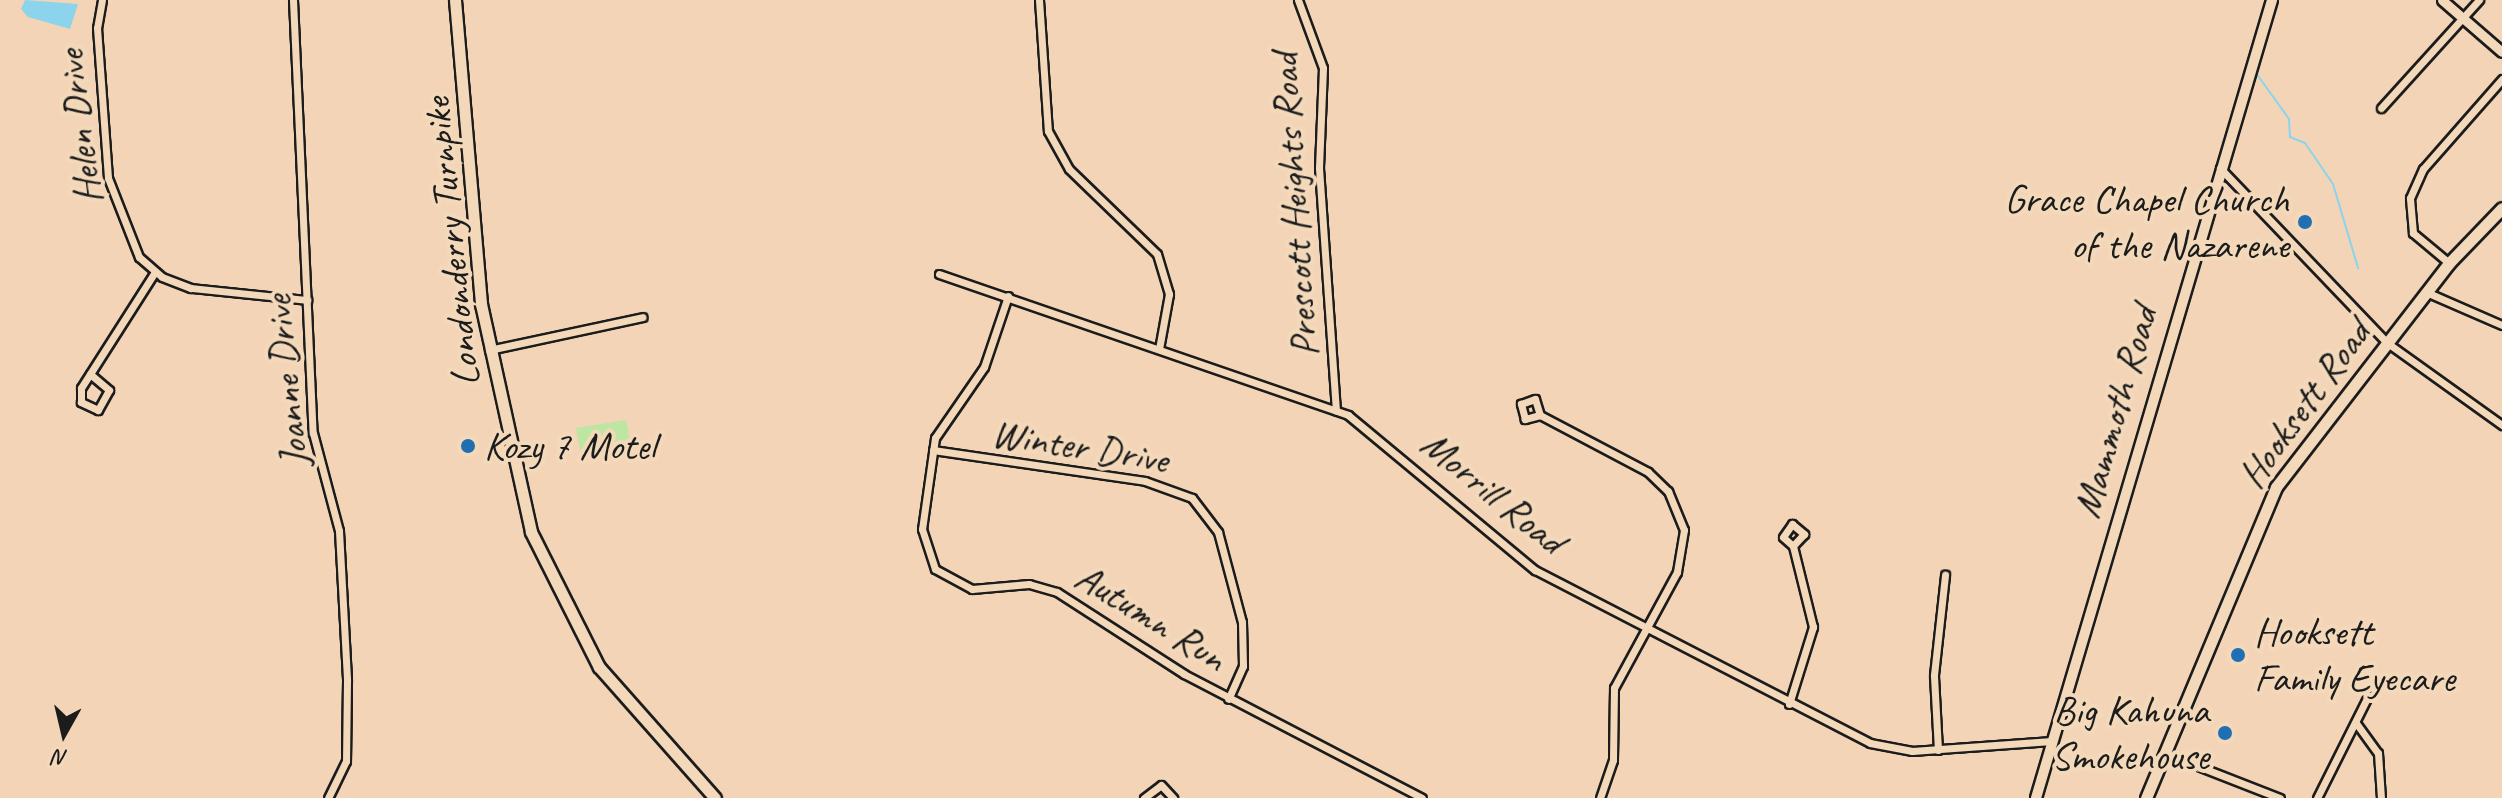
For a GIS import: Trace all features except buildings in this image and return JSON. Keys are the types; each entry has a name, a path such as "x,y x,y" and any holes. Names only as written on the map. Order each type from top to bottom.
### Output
{"main road":[{"name":"Londonderry Turnpike","path":"455,0 489,350 531,532 563,606 611,682 715,798"},
{"name":"Mammoth Road","path":"2036,798 2272,0"},
{"name":"Hooksett Road","path":"2146,798 2167,754 2276,487 2449,263 2502,208"}],"street":[{"name":"Helen Drive","path":"102,0 97,28 110,192 131,245 155,272 191,288 307,300"},
{"name":"Joanne Drive","path":"293,0 313,433 340,538 347,681 346,761 328,798"},
{"path":"1039,0 1048,131 1069,169 1157,254 1169,294 1159,349"},
{"name":"Prescott Heights Road","path":"1298,0 1323,68 1319,168 1336,410"},
{"path":"2442,0 2502,52"},
{"path":"2381,108 2479,0"},
{"path":"2449,263 2413,233 2410,198 2423,169 2502,79"},
{"path":"2220,168 2386,342 2502,425"},
{"path":"90,374 109,390 98,410 79,397 90,374 155,272"},
{"name":"Morrill Road","path":"939,274 1336,410 1371,430 1511,554 1789,704 1870,743 1938,750 2052,741"},
{"path":"2426,292 2502,325"},
{"name":"Autumn Run","path":"1008,296 984,367 940,425 933,450 923,543 946,578 972,589 1044,586 1228,699 1422,798"},
{"path":"489,350 643,317"},
{"path":"1540,415 1648,472 1675,504 1682,558 1614,688 1613,760 1600,798"},
{"name":"Winter Drive","path":"933,450 1145,481 1192,498 1218,532 1242,622 1243,666 1228,699"},
{"path":"1789,704 1813,627 1793,546"},
{"path":"1938,750 1934,675 1945,575"},
{"path":"2317,798 2368,696"},
{"path":"2356,723 2378,753 2381,798"},
{"path":"2167,754 2280,798"},
{"path":"1144,798 1156,785 1173,798"}],"green space":[{"path":"626,420 632,452 582,460 576,428"}],"water":[{"path":"25,0 78,4 70,29 28,17 21,9"}],"waterway":[{"path":"2256,73 2289,119 2290,137 2305,143 2333,184 2358,268"}],"place":[{"name":"Grace Chapel Church of the Nazarene","path":"2305,222"},
{"name":"Kozy 7 Motel","path":"468,446"},
{"name":"Hooksett Family Eyecare","path":"2238,655"},
{"name":"Big Kahuna Smokehouse","path":"2225,733"}]}
